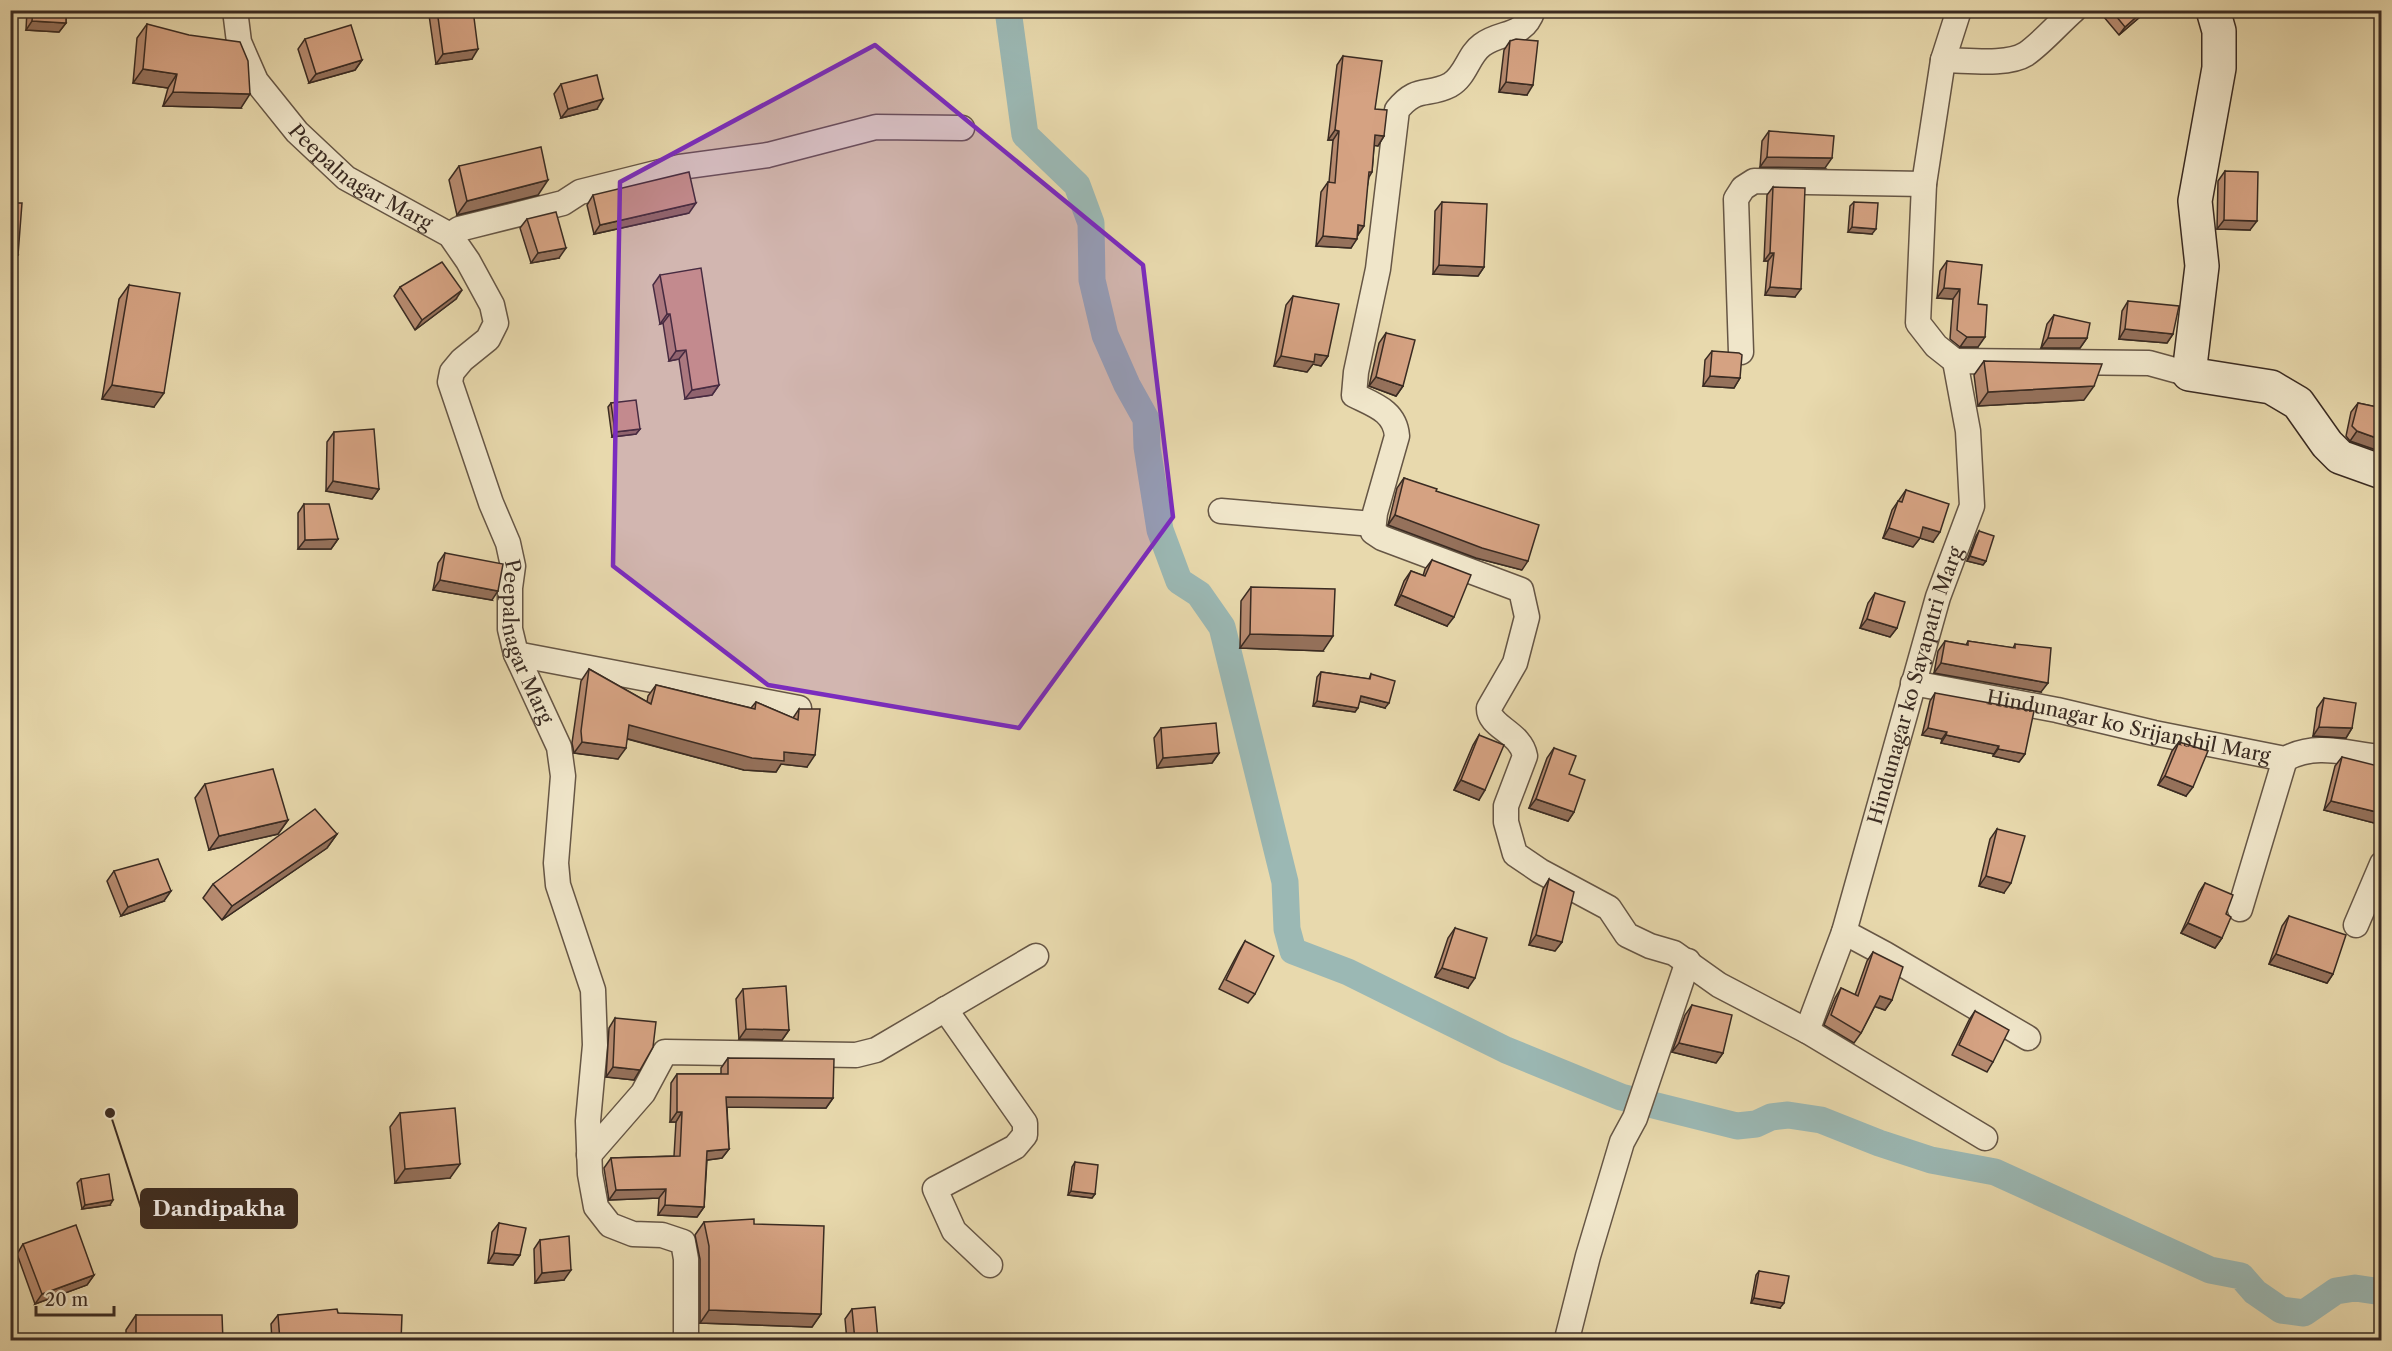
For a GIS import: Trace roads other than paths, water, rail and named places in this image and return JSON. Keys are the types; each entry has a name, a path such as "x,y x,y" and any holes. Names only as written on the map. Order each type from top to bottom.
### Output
{"main road":[{"path":"2212,10 2219,31 2219,68 2195,201 2202,266 2189,374 2271,387 2298,403 2327,444 2340,457 2382,472"}],"street":[{"name":"Peepalnagar Marg","path":"235,10 239,42 256,81 297,132 346,178 450,235 468,261 492,305 496,323 488,339 462,360 452,372 450,382 491,503 508,543 513,566 510,588 510,629 516,654 559,747 563,776 556,863 558,885 593,990 595,1045 588,1121 590,1174 596,1207 610,1225 633,1234 662,1234 683,1242 686,1259 686,1341"},
{"path":"1533,10 1528,23 1518,32 1491,39 1478,48 1464,72 1450,85 1416,93 1406,99 1397,110 1378,269 1356,372 1354,395 1391,415 1396,425 1397,436 1373,524 1374,532 1382,538 1521,590 1527,617 1515,663 1489,708 1492,719 1520,740 1524,747 1525,756 1506,806 1506,822 1515,854 1540,872 1609,909 1627,935 1650,946 1674,953 1719,985 1807,1031 1985,1138"},
{"path":"1959,10 1943,60 1924,184 1918,323 1936,346 1955,361 2149,363 2189,374"},
{"path":"1943,60 1995,61 2010,60 2025,55 2074,10"},
{"path":"450,235 459,229 563,203 580,192 680,167 768,155 876,127 963,128"},
{"path":"1742,352 1736,199 1743,188 1754,181 1924,184"},
{"name":"Hindunagar ko Sayapatri Marg","path":"1807,1031 1844,932 1938,597 1972,506 1968,431 1955,361"},
{"path":"1221,511 1373,524"},
{"path":"516,654 800,708"},
{"name":"Hindunagar ko Srijanshil Marg","path":"1913,683 2057,710 2154,734 2284,759 2300,751 2318,749 2382,757"},
{"path":"2240,909 2284,759"},
{"path":"2356,925 2382,864"},
{"path":"1844,932 1886,954 2028,1038"},
{"path":"589,1155 643,1093 665,1052 856,1055 876,1050 1036,956"},
{"path":"1570,1341 1568,1335 1588,1256 1622,1142 1635,1118 1688,962"},
{"path":"945,1009 1025,1123 1025,1135 1015,1147 935,1189 954,1231 990,1265"}],"waterway":[{"path":"1008,10 1025,135 1077,185 1091,223 1092,280 1105,335 1127,385 1146,419 1147,447 1160,530 1179,581 1199,594 1222,627 1285,882 1287,929 1293,951 1348,972 1506,1050 1621,1097 1737,1126 1756,1124 1771,1117 1788,1115 1821,1120 1931,1160 1995,1172 2210,1270 2241,1276 2255,1292 2281,1310 2304,1313 2336,1291 2355,1288 2382,1292"}],"place":[{"name":"Dandipakha","path":"110,1113"}]}
